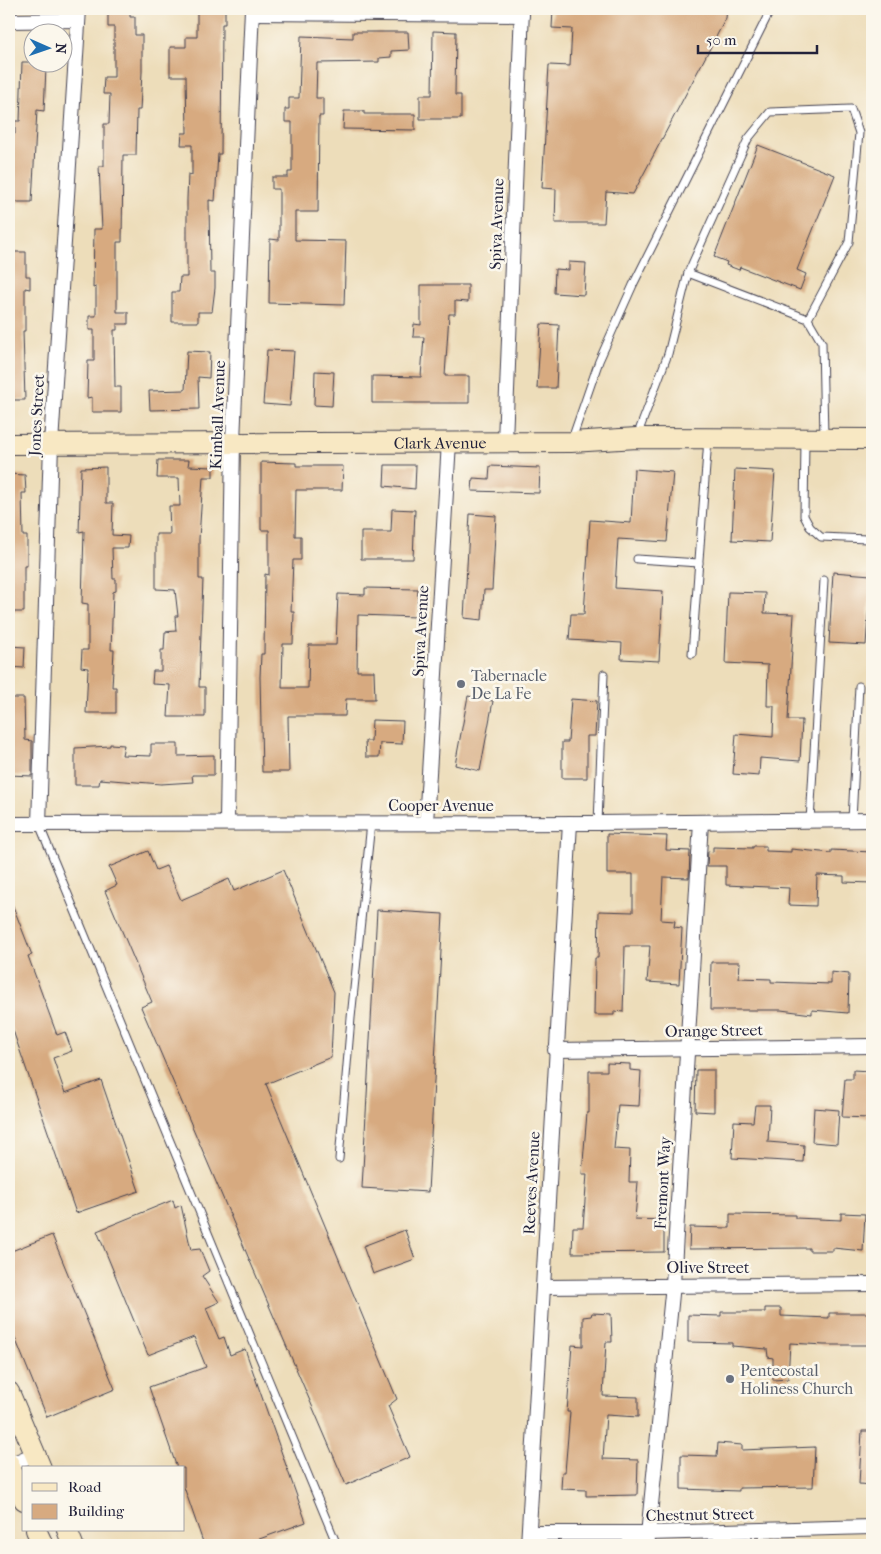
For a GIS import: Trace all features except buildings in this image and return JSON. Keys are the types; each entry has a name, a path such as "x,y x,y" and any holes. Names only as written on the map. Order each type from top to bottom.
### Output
{"street":[{"path":"252,11 522,12"},
{"name":"Kimball Avenue","path":"227,822 233,442 252,11"},
{"name":"Spiva Avenue","path":"505,441 522,12"},
{"path":"9,21 79,14"},
{"name":"Jones Street","path":"39,824 51,444 79,14"},
{"name":"Clark Avenue","path":"9,444 571,442 636,438 872,439"},
{"name":"Spiva Avenue","path":"426,823 449,442"},
{"name":"Cooper Avenue","path":"9,824 227,822 598,823 872,820"},
{"name":"Fremont Way","path":"648,1539 673,1284 701,822"},
{"name":"Reeves Avenue","path":"528,1539 555,1050 570,823"},
{"name":"Orange Street","path":"555,1050 872,1046"},
{"name":"Olive Street","path":"543,1287 673,1284 872,1284"},
{"path":"9,1392 38,1461 9,1464 22,1495"},
{"name":"Chestnut Street","path":"528,1539 648,1539 872,1527"},
{"path":"37,1532 43,1545"},
{"path":"68,1532 73,1545"}],"lane":[{"path":"571,442 599,361 633,285 771,9"},
{"path":"636,438 668,354 688,273 748,140 770,112 851,109 859,133 849,242 808,319"},
{"path":"688,273 808,319 822,343 815,440 804,516 810,527 821,537 867,539"},
{"path":"692,654 708,439"},
{"path":"636,559 699,563"},
{"path":"810,821 824,580"},
{"path":"598,823 604,674"},
{"path":"852,820 859,686"},
{"path":"340,1159 351,1018 371,823"},
{"path":"39,824 337,1545"}],"place":[{"name":"Tabernacle De La Fe","path":"461,684"},
{"name":"Pentecostal Holiness Church","path":"730,1379"}]}
